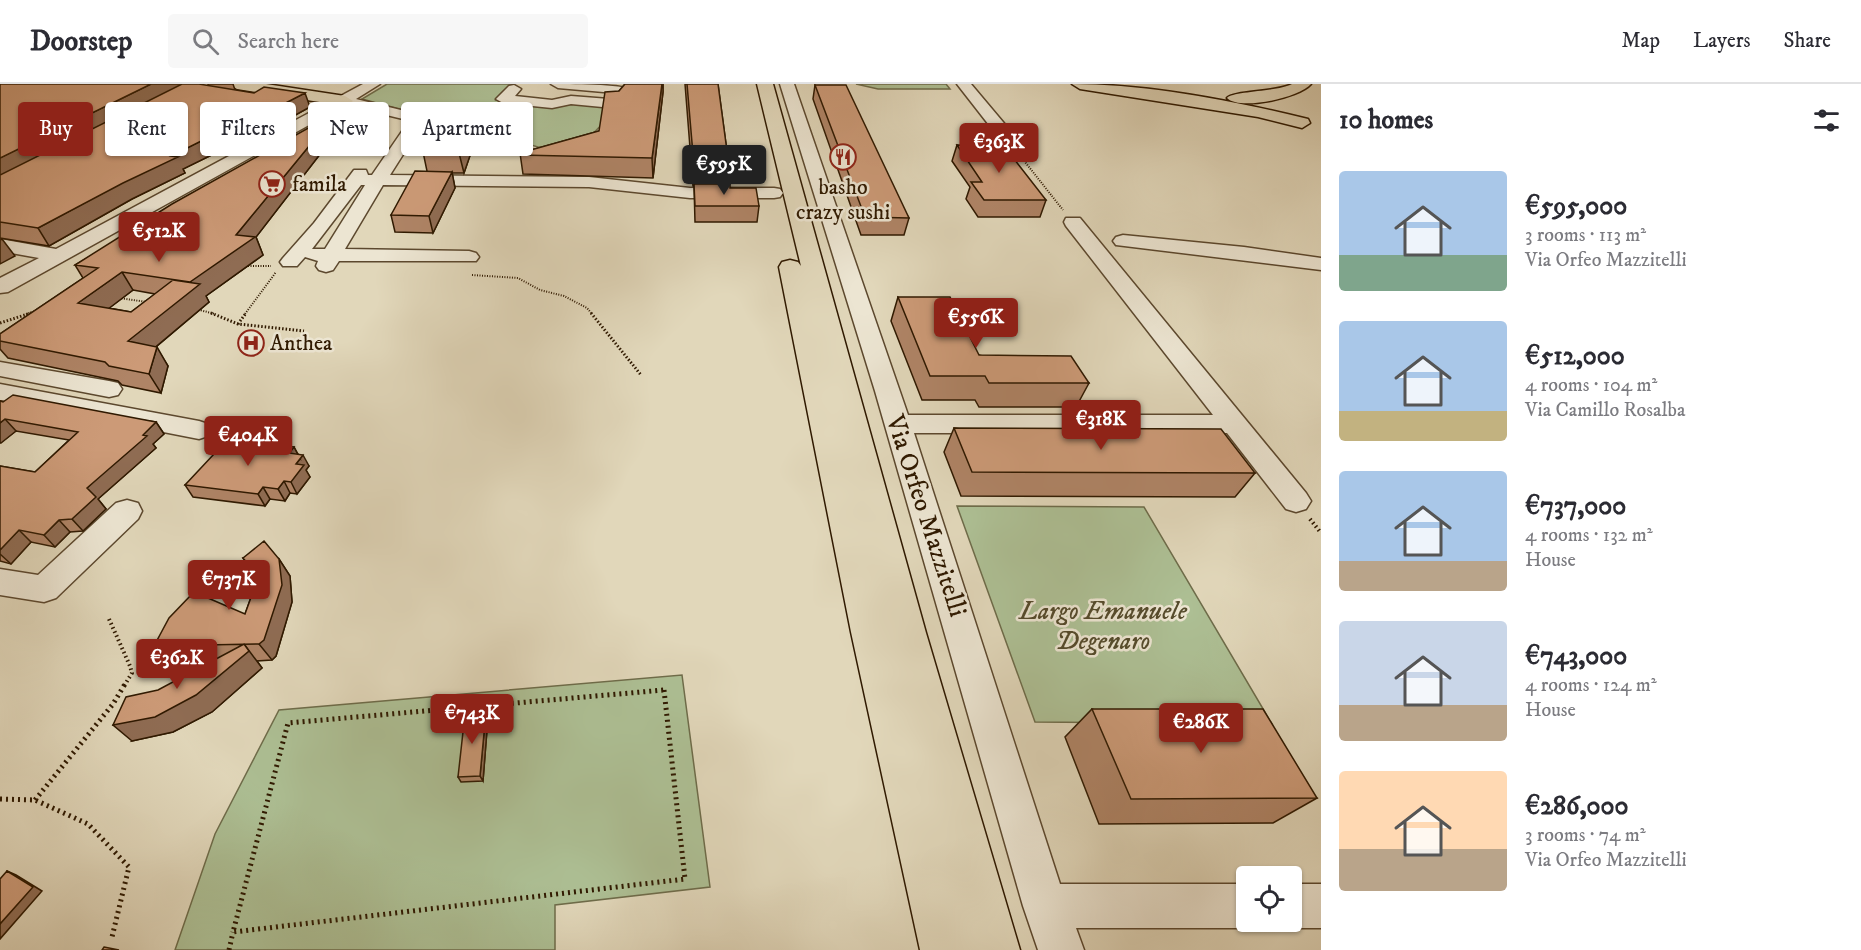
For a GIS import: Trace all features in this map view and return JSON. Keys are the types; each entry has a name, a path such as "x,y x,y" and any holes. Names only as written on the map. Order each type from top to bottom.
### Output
{"main road":[{"path":"276,84 350,99"},
{"path":"1080,84 1258,112 1302,123"},
{"path":"1106,84 1254,107 1290,106 1308,90"},
{"path":"231,90 350,99"},
{"path":"1167,94 1245,98 1308,90"},
{"name":"Via Orfeo Mazzitelli","path":"773,91 778,177 857,572 945,950"},
{"path":"1290,106 1294,117 1318,132"},
{"name":"Via Orfeo Mazzitelli","path":"778,177 819,293 907,633 995,950"},
{"path":"857,572 877,576 892,573"},
{"path":"870,632 883,627 897,627 907,633"}],"street":[{"path":"16,283 350,99 373,84"},
{"path":"514,89 502,99 552,104 571,100 613,104 626,90 558,84"},
{"path":"964,84 1002,131"},
{"path":"231,90 260,101"},
{"name":"Via Orfeo Mazzitelli","path":"773,91 856,294 953,601 1045,906 1061,950"},
{"path":"350,99 358,102"},
{"path":"329,260 347,227 400,147 422,123 408,116 389,112"},
{"path":"389,150 400,147"},
{"path":"290,260 321,227 373,156"},
{"path":"355,180 589,182 690,194 778,177"},
{"path":"1073,222 1296,501"},
{"path":"321,227 347,227"},
{"path":"1123,241 1244,253 1321,264"},
{"path":"0,245 65,256"},
{"path":"290,260 309,255 329,260 466,265"},
{"path":"819,293 856,294"},
{"path":"0,369 109,389"},
{"path":"0,392 199,430"},
{"path":"897,424 1234,424"},
{"path":"0,582 44,589 128,511"},
{"path":"1045,906 1236,906"},
{"path":"1302,906 1321,906"}],"path":[{"path":"1002,131 1073,222"},
{"path":"248,266 290,260"},
{"path":"238,324 290,260"},
{"path":"466,265 518,278 540,290 564,296 587,308 641,375"},
{"path":"114,297 149,302"},
{"path":"0,323 45,308"},
{"path":"196,309 207,311 238,324 304,331"},
{"path":"35,800 113,704 132,673 129,656 115,637 109,619"},
{"path":"229,950 233,932 288,723 664,690 685,879 233,932"},
{"path":"0,799 35,800 88,824 129,867 112,937"}],"green space":[{"path":"387,84 513,84 496,100 515,102 401,102 401,110 389,106 389,102 362,99"},
{"path":"856,84 946,84 950,89 878,89"},
{"path":"575,103 619,107 571,156 533,146 533,104 552,106"},
{"name":"Largo Emanuele Degenaro","path":"957,506 1144,507 1272,724 1035,722"},
{"path":"682,675 710,887 555,905 555,950 175,950 215,834 279,710"}],"building":[{"path":"0,84 151,84 114,102 105,102 105,107 93,112 93,102 18,102 18,149 0,158"},
{"path":"182,84 199,84 254,93 264,87 305,93 288,102 200,102 200,142 188,148 188,102 146,102"},
{"path":"625,84 662,84 652,158 533,155 533,149 599,131 605,92 619,91"},
{"path":"687,84 718,84 729,166 694,166"},
{"path":"815,85 846,85 909,218 865,217"},
{"path":"105,122 105,156 178,157 38,228 0,222 0,175 38,156 93,156 93,128"},
{"path":"308,128 308,147 236,235 255,237 190,282 122,272 78,303 131,312 173,280 200,284 128,341 157,347 149,374 109,366 105,362 0,341 0,334 98,268 75,265 172,204 258,156 296,156 296,135"},
{"path":"957,145 1004,146 1046,200 984,200 971,182 982,182"},
{"path":"415,171 452,172 429,216 391,215"},
{"path":"694,184 730,184 730,188 756,188 759,206 695,206"},
{"path":"898,297 950,297 979,355 1071,356 1089,383 989,383 985,376 930,376"},
{"path":"13,395 156,422 143,435 147,436 87,488 96,497 72,519 59,520 44,535 19,530 0,550 0,466 35,472 78,432 5,419 0,423 0,401 3,402"},
{"path":"954,428 1221,429 1255,473 972,472"},
{"path":"229,438 294,447 289,453 303,455 296,464 304,465 291,482 284,481 278,489 263,487 258,494 185,485"},
{"path":"264,541 279,559 282,585 264,640 259,644 154,646 169,618 194,592 245,614 254,589 254,571 243,558"},
{"path":"244,644 249,651 196,695 155,717 113,725 126,697 158,690"},
{"path":"1092,709 1263,709 1317,798 1131,799"},
{"path":"486,712 480,776 458,777 465,714"},
{"path":"7,871 33,887 0,924 0,879"},
{"path":"104,947 119,950 102,950"}],"place":[{"name":"basho crazy sushi","path":"843,157"},
{"name":"famila","path":"272,184"},
{"name":"Anthea","path":"251,343"}]}
